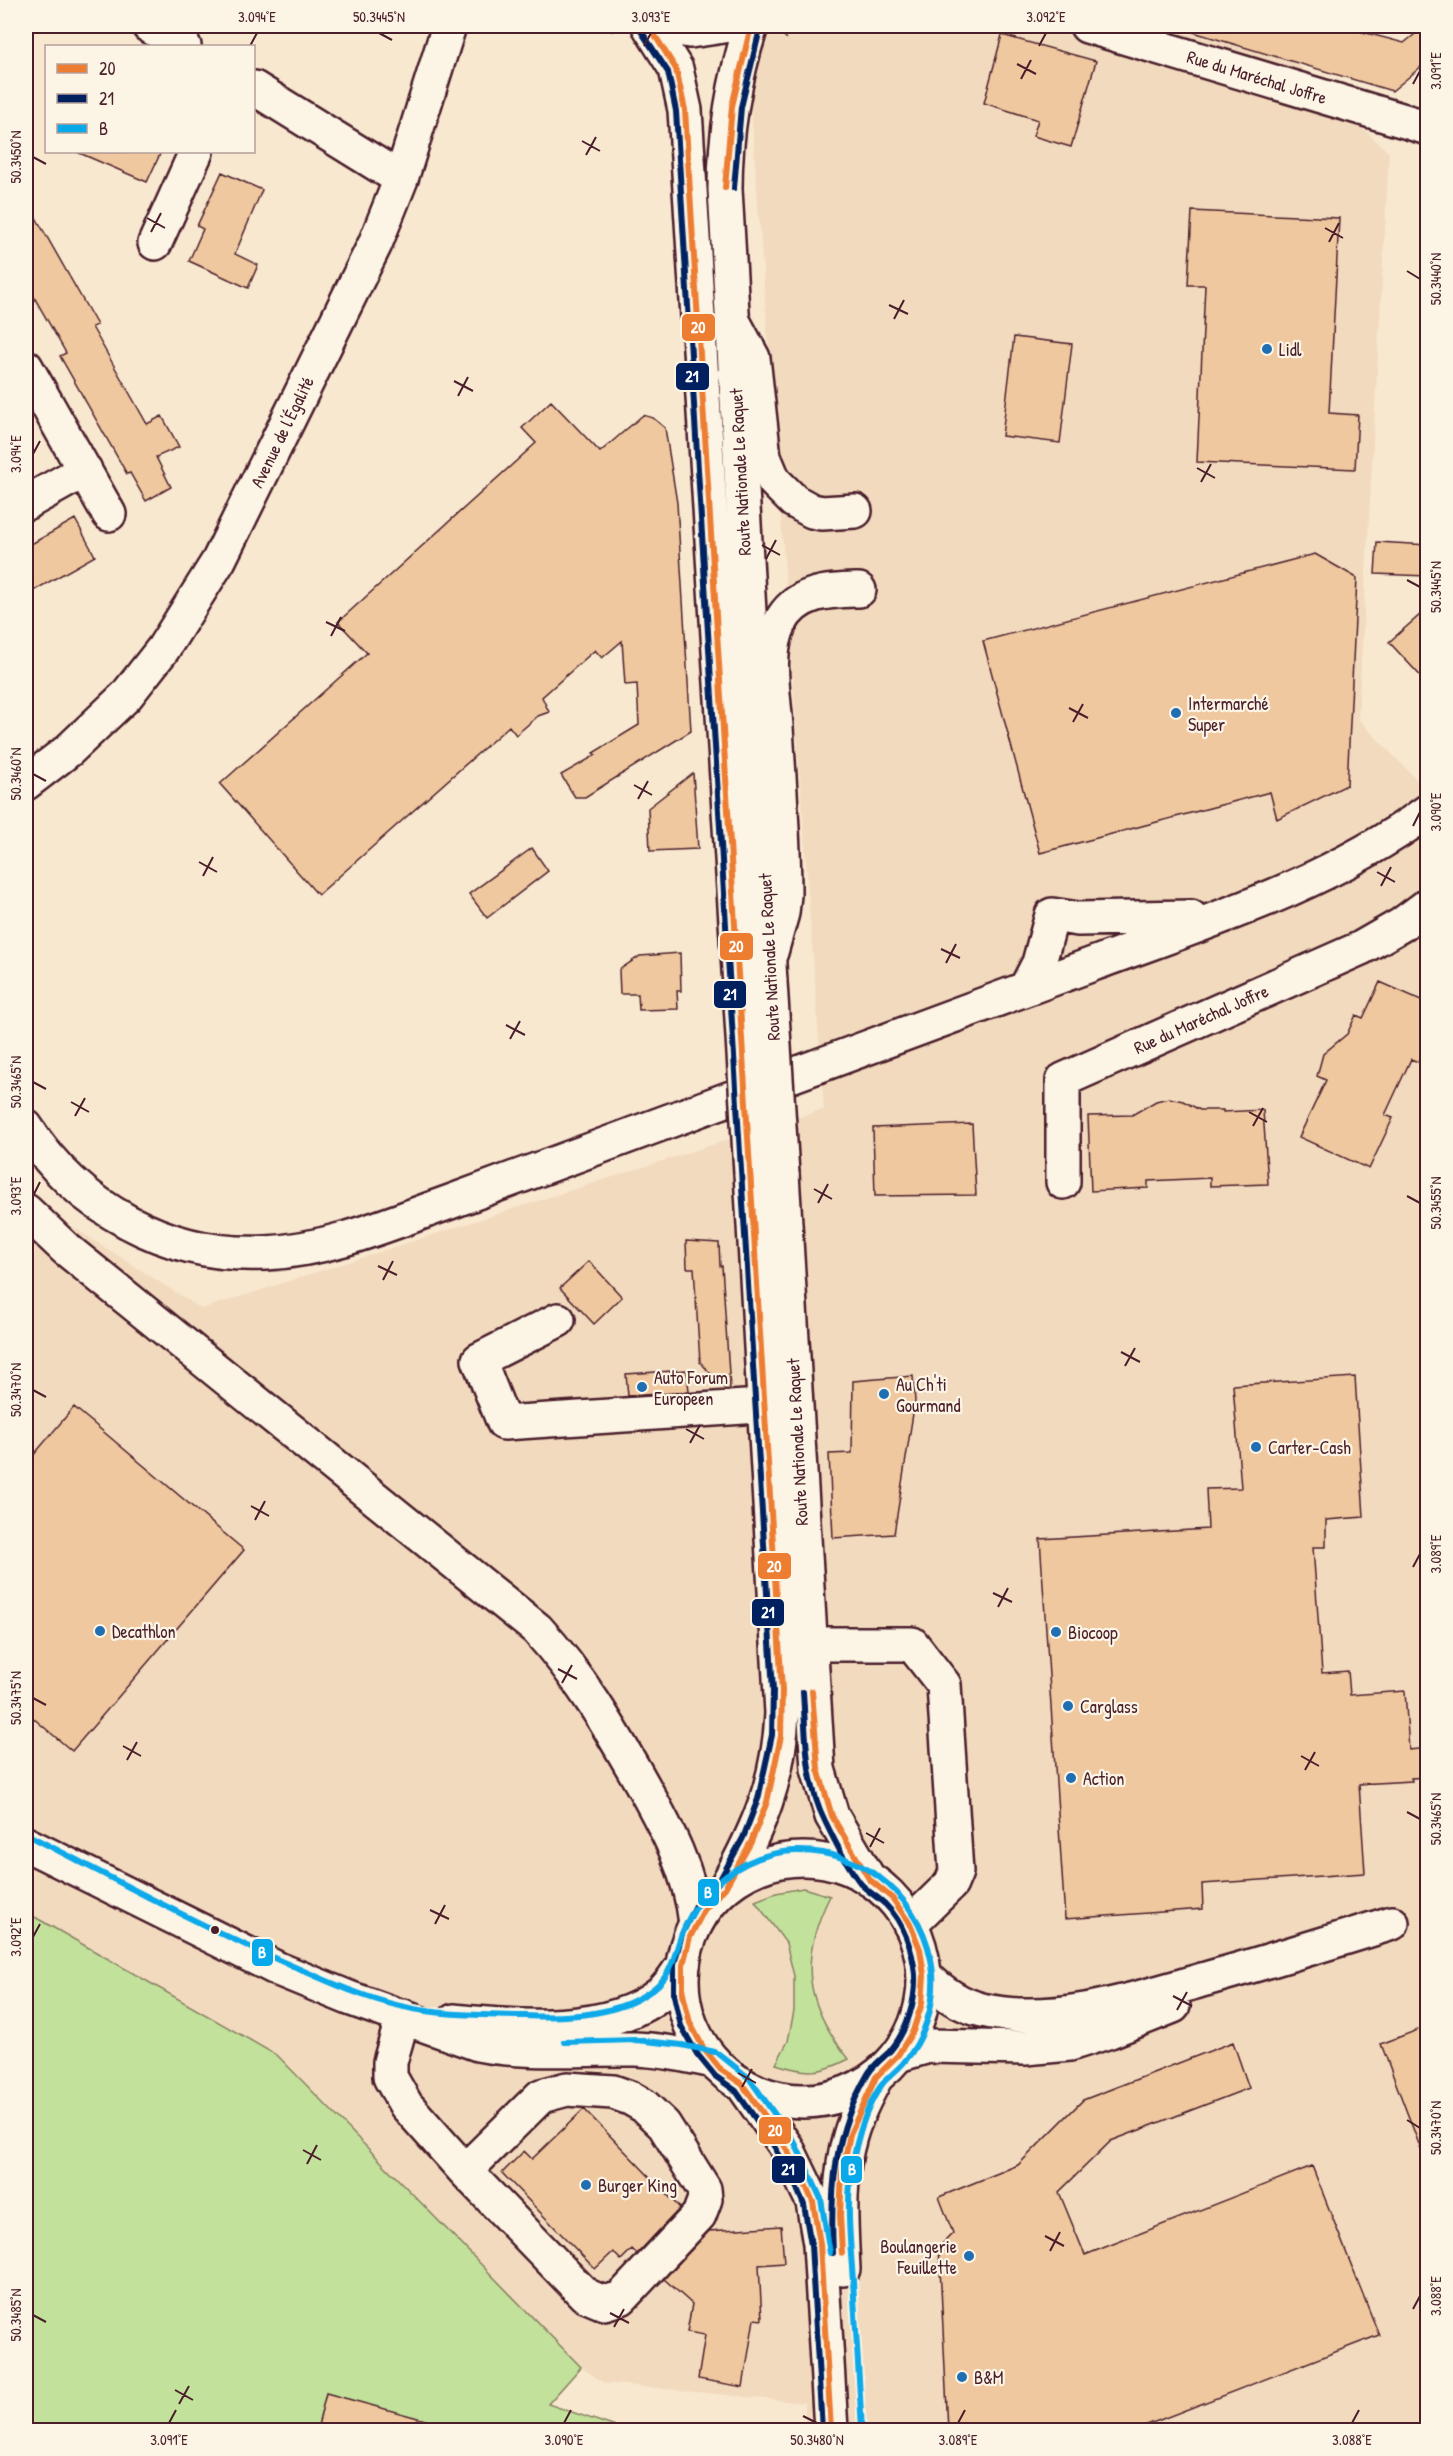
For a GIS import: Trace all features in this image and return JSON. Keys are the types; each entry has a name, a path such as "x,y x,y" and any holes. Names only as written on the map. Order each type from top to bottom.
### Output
{"street":[{"path":"149,26 182,45"},
{"name":"Avenue de l'Égalité","path":"26,783 69,750 126,696 163,650 200,594 219,560 362,271 401,179 449,26"},
{"name":"Route Nationale Le Raquet","path":"649,26 676,69 684,97 698,320 754,976 780,1405 781,1736 773,1782 760,1823 725,1888"},
{"path":"664,26 690,31 724,26"},
{"name":"Route Nationale Le Raquet","path":"751,26 740,61 725,147 725,189 732,319 754,976"},
{"name":"Rue du Maréchal Joffre","path":"1087,26 1428,128"},
{"path":"255,89 401,179"},
{"path":"155,243 196,153"},
{"path":"698,320 732,319 753,358 764,457 774,481 794,501 812,511 822,513 855,511"},
{"path":"26,367 109,514"},
{"path":"26,503 85,470"},
{"path":"754,976 782,913 784,895 773,672 776,635 787,614 809,595 822,591 859,590"},
{"path":"26,1127 40,1149 87,1197 128,1222 172,1241 194,1247 241,1253 285,1251 366,1233 1236,911 1363,852 1428,811"},
{"name":"Rue du Maréchal Joffre","path":"1063,1182 1063,1080 1361,948 1428,906"},
{"path":"1026,988 1039,963 1052,915 1078,919 1167,918 1236,911"},
{"path":"26,1211 66,1249 537,1629 599,1709 672,1839 690,1886 696,1923"},
{"path":"558,1320 479,1360 504,1423 780,1405"},
{"name":"Route Nationale Le Raquet","path":"780,1405 810,1644 816,1747 821,1784 832,1816 869,1879"},
{"path":"810,1644 912,1644 944,1685 956,1872 951,1884 910,1924"},
{"path":"26,1844 262,1962 349,1998 457,2037 500,2048 541,2051 635,2049 681,2054 713,2061"},
{"path":"853,2430 840,2215 842,2174 850,2134 887,2066 918,2018 924,1989 920,1949 910,1924 893,1899 856,1871 827,1861 780,1861 751,1871 725,1888 704,1910 685,1951 683,1965 683,1994 696,2036 713,2061 742,2084 775,2098 810,2101 852,2091 887,2066 929,2046 1025,2048 1070,2044 1195,1998 1278,1959"},
{"path":"924,1975 942,1991 970,2007 1016,2015 1055,2013 1150,1995 1278,1959 1392,1923"},
{"path":"403,2016 534,2026 563,2025 606,2019 624,2015 652,2000 673,1982 683,1965"},
{"path":"403,2016 390,2062 390,2077 406,2105 465,2171 585,2295 604,2303 621,2298 628,2293 699,2215 705,2199 701,2183 654,2114 630,2097 613,2092 567,2089 541,2096 465,2171"},
{"path":"742,2084 787,2148 813,2202 820,2244 831,2430"}],"shaded area":[{"path":"745,26 1307,26 1296,63 1389,153 1358,719 1427,790 1427,2430 805,2430 805,2403 604,2383 581,2367 278,2056 26,1912 26,1225 40,1206 202,1309 824,1109"}],"green space":[{"path":"803,1888 830,1896 813,1940 810,1961 811,1981 823,2020 849,2059 830,2068 813,2071 796,2070 776,2064 788,2041 794,2011 794,1976 786,1943 755,1901 776,1893"},
{"path":"26,1912 278,2056 581,2367 548,2404 619,2428 619,2430 26,2430"}],"building":[{"path":"1194,26 1340,26 1404,43 1428,26 1428,61 1392,91 1193,32"},
{"path":"1002,35 1096,61 1071,147 1033,136 1038,120 984,103"},
{"path":"79,153 161,153 147,182"},
{"path":"222,172 262,190 235,254 258,265 248,288 189,261 203,229 197,226"},
{"path":"26,200 97,325 92,327 147,424 162,416 179,447 156,457 171,487 146,501 130,473 127,474 60,356 66,353 26,283"},
{"name":"Lidl","path":"1192,211 1339,218 1329,413 1358,415 1355,469 1197,462 1205,285 1188,285"},
{"path":"1014,337 1072,344 1060,443 1002,436"},
{"path":"551,401 600,452 643,415 653,418 665,428 677,503 691,731 585,797 575,797 561,775 596,755 593,753 639,725 637,684 625,685 622,641 602,658 595,650 542,697 549,712 538,716 516,735 509,726 318,895 220,784 367,653 338,622 536,443 522,428"},
{"path":"75,519 95,556 26,595 26,547"},
{"path":"1377,542 1428,545 1428,576 1375,574"},
{"name":"Intermarché Super","path":"1315,554 1357,578 1347,785 1277,819 1270,792 1040,853 983,641"},
{"path":"1428,608 1428,684 1389,642"},
{"path":"693,773 698,849 650,851 648,808"},
{"path":"532,848 548,871 487,918 469,894"},
{"path":"680,953 681,991 677,991 678,1009 639,1010 638,994 620,994 619,970 640,956"},
{"path":"1380,982 1428,1003 1428,1042 1418,1062 1411,1059 1385,1115 1393,1118 1369,1169 1299,1137 1326,1080 1317,1076 1323,1054 1347,1034 1356,1015 1363,1018"},
{"path":"1169,1098 1183,1101 1200,1110 1223,1110 1223,1112 1263,1110 1268,1184 1210,1186 1210,1178 1148,1181 1148,1188 1091,1191 1088,1116 1132,1115 1156,1101"},
{"path":"972,1124 976,1195 875,1196 873,1128"},
{"path":"686,1241 719,1243 730,1389 726,1390 700,1362 694,1268 687,1268"},
{"path":"589,1261 622,1297 594,1324 560,1288"},
{"path":"687,1370 689,1392 628,1396 626,1374"},
{"path":"913,1376 915,1401 894,1534 833,1538 829,1454 852,1453 853,1381"},
{"path":"1355,1377 1364,1517 1326,1520 1326,1547 1313,1547 1322,1673 1348,1671 1350,1695 1405,1691 1409,1750 1428,1748 1428,1777 1411,1778 1412,1781 1359,1784 1365,1873 1202,1884 1203,1909 1065,1919 1040,1539 1208,1529 1206,1489 1241,1488 1233,1385"},
{"name":"Decathlon","path":"74,1407 244,1550 72,1751 26,1712 26,1464"},
{"path":"1428,2026 1428,2159 1425,2160 1381,2044"},
{"path":"1233,2042 1249,2088 1111,2141 1059,2192 1085,2255 1312,2166 1379,2335 1134,2430 948,2430 939,2247 953,2233 939,2197 1018,2165 1083,2100"},
{"name":"Burger King","path":"584,2109 680,2208 637,2254 632,2249 621,2260 613,2252 595,2269 502,2173 524,2151 532,2159"},
{"path":"781,2226 784,2263 759,2265 762,2320 754,2319 743,2387 698,2379 705,2335 687,2332 692,2304 664,2279 709,2231"},
{"path":"326,2393 433,2422 432,2430 317,2430"}],"transit line":[{"name":"20","path":"649,26 676,69 685,110 782,1691 781,1736 767,1802 751,1842 725,1888 704,1910 690,1937 683,1965 683,1994 690,2023 704,2049 721,2070 742,2084 775,2130 798,2168 813,2202 820,2244 831,2430"},
{"name":"20","path":"725,188 732,106 751,26"},
{"name":"21","path":"734,188 741,107 760,29"},
{"name":"21","path":"641,31 668,72 676,111 773,1691 772,1735 758,1799 743,1838 718,1883 696,1905 682,1934 674,1964 674,1995 681,2026 697,2054 715,2076 736,2091 790,2172 804,2205 811,2245 822,2430"},
{"name":"20","path":"812,1691 818,1769 832,1816 869,1879 893,1899 910,1924 920,1949 924,1975 922,2003 913,2031 898,2055 876,2077 850,2134 842,2173 840,2215 842,2253"},
{"name":"21","path":"803,1692 810,1774 818,1806 856,1877 864,1887 886,1905 902,1928 912,1956 915,1975 912,2005 906,2025 890,2051 868,2074 848,2117 841,2139 832,2206 833,2253"},
{"name":"B","path":"30,1836 219,1932 341,1987 370,1998 415,2009 478,2015 542,2017 596,2013 630,2003 645,1995 668,1973 682,1934 700,1902 726,1876 758,1858 795,1851 821,1853 846,1859 868,1870 888,1885 905,1903 919,1924 928,1947 933,1985 930,2008 923,2031 912,2052 883,2083 873,2099 861,2128 851,2171 850,2234 862,2429"},
{"name":"B","path":"564,2042 636,2040 682,2045 715,2052"},
{"name":"B","path":"719,2054 749,2078 795,2143 821,2199 830,2253"}],"place":[{"name":"Lidl","path":"1267,349"},
{"name":"Intermarché Super","path":"1176,713"},
{"name":"Auto Forum Europeen","path":"642,1387"},
{"name":"Au Ch'ti Gourmand","path":"884,1394"},
{"name":"Carter-Cash","path":"1256,1447"},
{"name":"Decathlon","path":"100,1631"},
{"name":"Biocoop","path":"1056,1632"},
{"name":"Carglass","path":"1068,1706"},
{"name":"Action","path":"1071,1778"},
{"name":"Burger King","path":"586,2185"},
{"name":"Boulangerie Feuillette","path":"969,2256"},
{"name":"B&M","path":"962,2377"}]}
